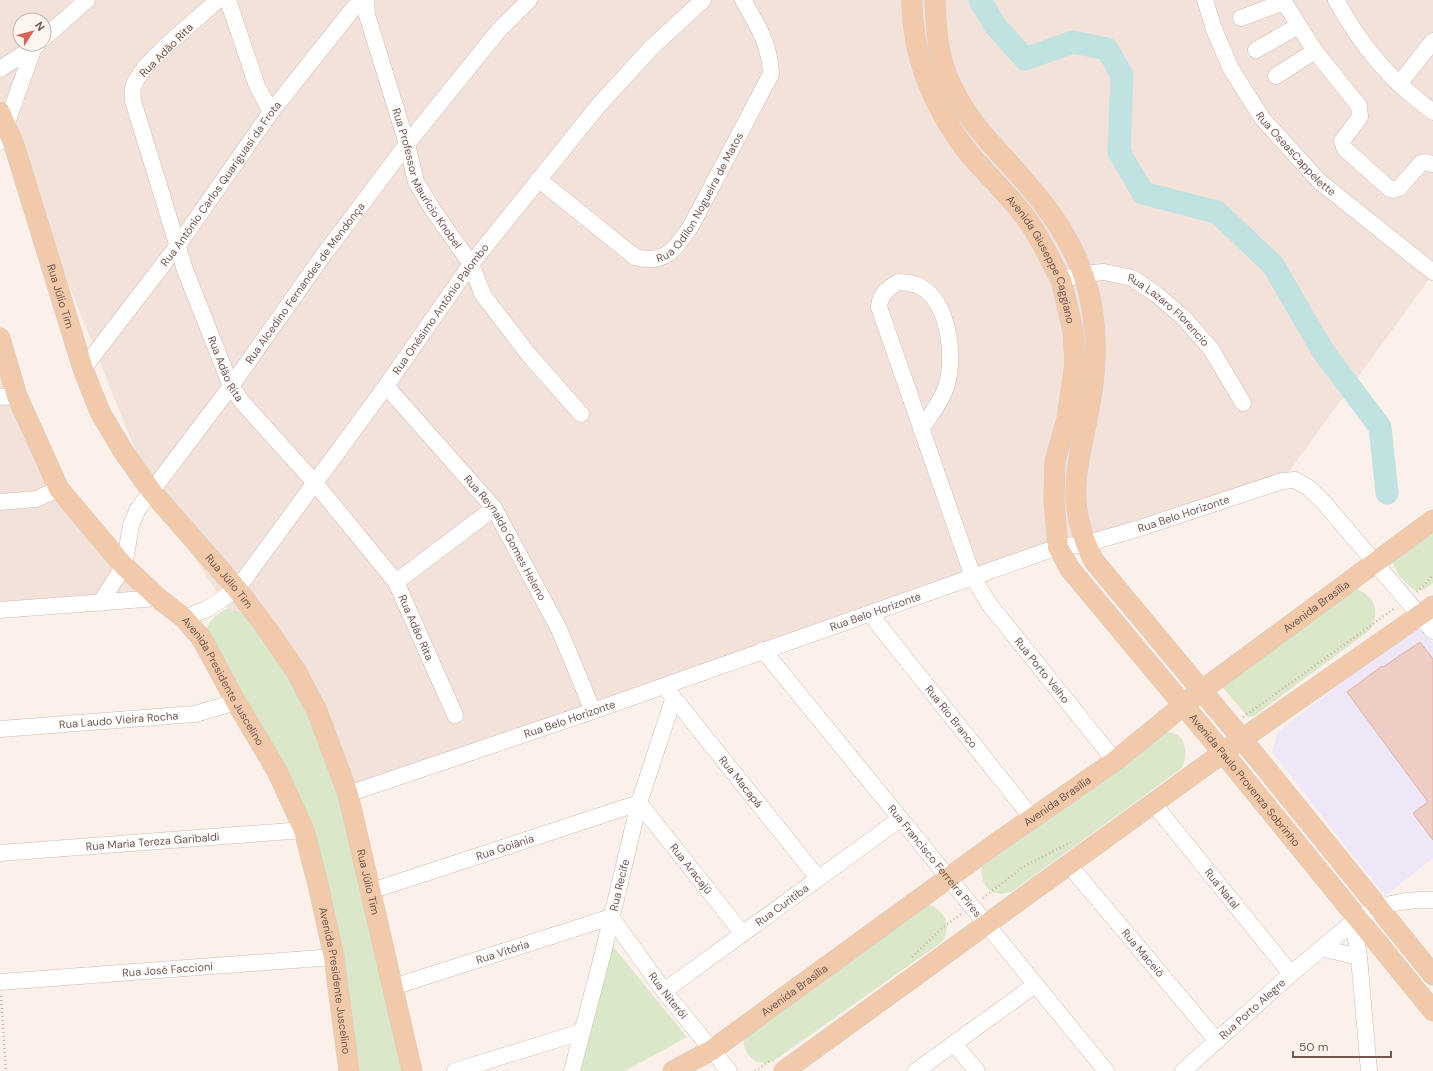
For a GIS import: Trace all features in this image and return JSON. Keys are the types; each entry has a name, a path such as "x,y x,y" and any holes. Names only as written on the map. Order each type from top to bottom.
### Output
{"main road":[{"name":"Avenida Giuseppe Caggiano","path":"912,0 912,22 919,58 932,95 967,151 1024,215 1061,280 1073,331 1075,363 1067,419 1055,461 1054,499 1058,547"},
{"path":"935,0 938,44 946,72 954,91 974,126 1030,186 1052,214 1069,240 1088,292 1095,326 1095,364 1091,397 1081,442 1074,489 1076,508 1085,544"},
{"name":"Rua Júlio Tim","path":"2,127 83,369 100,412 123,451 152,492 237,589 296,671 317,711 348,794 412,1071"},
{"name":"Avenida Presidente Juscelino","path":"0,338 9,396 59,489 124,566 158,598 184,618 202,639 236,702 277,771 304,830 334,957 350,1071"},
{"name":"Avenida Brasília","path":"673,1071 712,1050 948,877 1115,760 1201,691 1433,520"},
{"name":"Avenida Paulo Provenza Sobrinho","path":"1085,544 1094,561 1242,739 1433,975"},
{"name":"Avenida Paulo Provenza Sobrinho","path":"1058,547 1070,569 1184,705 1356,920 1433,1011"},
{"path":"780,1064 986,925 1153,803 1224,754 1242,739 1426,611"}],"street":[{"path":"52,31 87,0"},
{"name":"Rua Adão Rita","path":"218,0 138,75 133,88 133,101 185,270 231,386 242,402 316,483 396,582 455,715"},
{"path":"228,0 257,86 271,112"},
{"name":"Rua Antônio Carlos Quariguasi da Frota","path":"83,369 178,245 271,112 360,0"},
{"name":"Rua Professor Maurício Knobel","path":"366,0 367,15 407,144 416,182 433,210 471,264 483,295 529,355 581,414"},
{"name":"Rua Alcedino Fernandes de Mendonça","path":"100,603 124,566 134,517 138,509 231,386 326,253 407,144 499,30 529,0"},
{"name":"Rua Onésimo Antônio Palombo","path":"184,618 207,609 237,589 386,386 471,264 538,178 598,106 651,48 703,0"},
{"name":"Rua Odilon Nogueira de Matos","path":"538,178 635,257 648,260 663,258 675,249 691,226 771,74 771,60 763,36 743,0"},
{"name":"Rua OseasCappelette","path":"1205,0 1214,29 1231,69 1262,118 1319,181 1433,272"},
{"path":"1336,0 1348,21 1372,55 1399,84 1433,112"},
{"path":"1241,18 1286,1 1298,26 1315,51 1359,106 1360,117 1342,140 1345,149 1392,190 1399,188 1421,163 1425,162 1433,164"},
{"path":"1256,50 1298,26"},
{"path":"1399,84 1433,41"},
{"path":"1276,76 1315,51"},
{"path":"0,69 26,52"},
{"path":"2,127 35,52"},
{"name":"Rua Lazaro Florencio","path":"1061,280 1082,274 1104,272 1132,278 1156,294 1184,318 1211,349 1243,403"},
{"name":"Rua Porto Velho","path":"921,429 946,386 951,352 944,316 934,300 918,285 899,282 884,292 879,299 879,307 921,429 973,577 989,604 1115,760"},
{"name":"Rua Reynaldo Gomes Heleno","path":"386,386 494,508 559,628 593,711"},
{"name":"Rua Belo Horizonte","path":"348,794 665,686 762,650 870,614 1058,547 1085,544 1137,529 1282,481 1295,480 1309,488 1326,505 1376,563"},
{"path":"0,502 36,499 59,489"},
{"path":"396,582 494,508"},
{"path":"1376,563 1426,611 1433,631"},
{"path":"0,610 158,598"},
{"name":"Rua Rio Branco","path":"870,614 1032,818"},
{"name":"Rua Francisco Ferreira Pires","path":"762,650 1106,1071"},
{"name":"Rua Macapá","path":"665,686 673,700 818,878"},
{"name":"Rua Recife","path":"572,1071 612,917 639,803 673,700"},
{"name":"Rua Laudo Vieira Rocha","path":"0,729 195,714 236,702"},
{"name":"Rua Goiânia","path":"371,891 639,803"},
{"name":"Rua Aracajú","path":"639,803 743,934"},
{"name":"Rua Natal","path":"1153,803 1291,974"},
{"name":"Rua Curitiba","path":"664,991 900,819"},
{"name":"Rua Maria Tereza Garibaldi","path":"0,853 304,830"},
{"name":"Rua Maceió","path":"1069,865 1217,1041"},
{"name":"Rua Porto Alegre","path":"1183,1071 1291,974 1356,920 1378,908 1410,899 1433,900"},
{"name":"Rua Vitória","path":"393,987 612,917"},
{"name":"Rua Niterói","path":"612,917 664,991 729,1071"},
{"path":"1356,920 1369,1071"},
{"path":"1321,948 1359,957"},
{"name":"Rua José Faccioni","path":"0,982 334,957"},
{"path":"916,1071 1035,984"},
{"path":"455,1071 581,1032"},
{"path":"954,1044 976,1071"}],"path":[{"path":"1416,593 1433,575"},
{"path":"1239,720 1388,613"},
{"path":"978,902 1023,866 1072,841"},
{"path":"909,959 941,929 966,911"},
{"path":"0,990 6,1071"},
{"path":"755,1071 780,1064"}],"shaded area":[{"path":"0,0 1433,0 1433,274 1282,481 1085,544 348,794 152,492 0,113"},
{"path":"0,328 59,489 158,598 0,612"},
{"path":"1418,623 1433,643 1433,858 1385,896 1272,752 1278,732"}],"green space":[{"path":"1433,525 1433,583 1425,589 1416,591 1400,577 1392,558"},
{"path":"1354,588 1367,595 1374,604 1375,616 1370,630 1254,716 1248,717 1224,689 1224,680"},
{"path":"226,609 242,612 289,672 309,713 335,782 403,1071 352,1071 306,826 243,692 219,652 205,634 206,629 212,619"},
{"path":"1166,732 1176,734 1183,741 1185,756 1181,769 1013,891 998,893 987,887 982,875 983,860"},
{"path":"928,904 938,910 945,919 947,930 942,942 772,1062 758,1062 749,1056 744,1045 743,1032"},
{"path":"611,944 687,1037 625,1071 573,1071"}],"building":[{"path":"1420,642 1433,659 1433,840 1413,813 1428,802 1347,692 1382,666 1383,667"}],"waterway":[{"path":"980,0 994,24 1025,59 1073,42 1107,49 1122,75 1119,152 1143,193 1217,212 1273,265 1323,351 1380,427 1387,493"}]}
